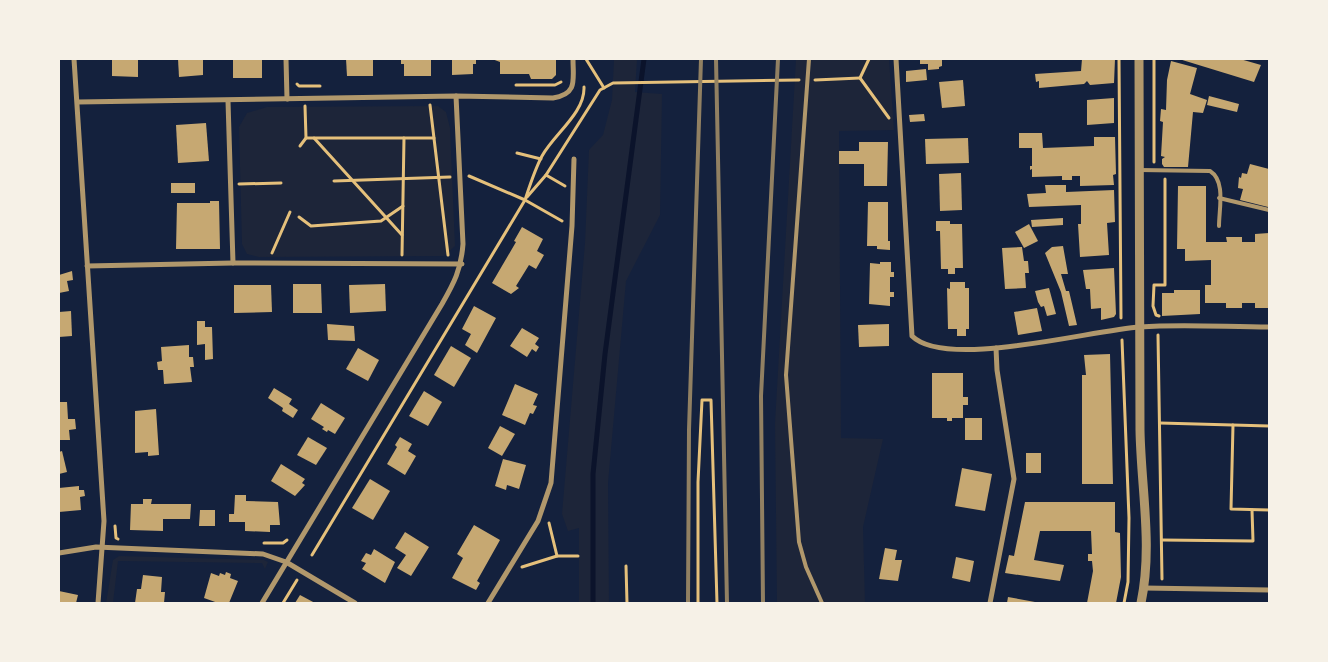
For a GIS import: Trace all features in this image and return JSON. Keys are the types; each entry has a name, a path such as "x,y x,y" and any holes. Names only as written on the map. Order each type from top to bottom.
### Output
{"street":[{"path":"74,59 101,455 104,547 98,603"},
{"path":"286,59 287,99"},
{"path":"78,102 228,101 429,96 552,98 566,95 572,87 573,59"},
{"path":"896,59 912,336 927,346 958,350 989,349 1139,327 1269,327"},
{"path":"1139,59 1141,455 1147,528 1144,588 1140,603"},
{"path":"262,603 442,304 462,264 463,244 458,176 456,96"},
{"path":"228,101 233,263"},
{"path":"488,603 538,521 550,483 554,455 572,226 574,159"},
{"path":"87,266 233,263 462,264"},
{"path":"990,603 1014,479 997,370 996,348"},
{"path":"59,553 91,547 104,547 263,554 286,562 355,603"},
{"path":"1144,588 1269,590"}],"lane":[{"path":"810,59 786,375 799,542 806,567 822,603"},
{"path":"1139,170 1210,171 1216,175 1219,182 1219,226"},
{"path":"1219,198 1269,210"}],"path":[{"path":"583,68 585,59"},
{"path":"585,59 604,88"},
{"path":"860,78 869,59"},
{"path":"1119,59 1122,318"},
{"path":"1154,59 1154,170"},
{"path":"296,75 296,84 299,86 329,86"},
{"path":"506,85 555,85 561,82 565,76"},
{"path":"524,200 546,175 600,90 613,83 860,78"},
{"path":"860,78 891,121 900,127"},
{"path":"312,555 524,200 540,159 551,140 582,100 584,86"},
{"path":"429,96 448,256"},
{"path":"300,146 306,138 305,98"},
{"path":"306,138 434,138"},
{"path":"314,138 388,217 402,235"},
{"path":"402,265 404,138"},
{"path":"517,153 540,159"},
{"path":"1153,306 1154,285 1165,285 1165,170"},
{"path":"546,175 573,191"},
{"path":"334,181 468,176 524,200 572,226"},
{"path":"230,184 280,183"},
{"path":"299,217 311,226 382,221 403,206"},
{"path":"267,264 290,212"},
{"path":"1158,327 1162,589"},
{"path":"1122,340 1129,518 1128,582 1124,603"},
{"path":"698,603 698,482 702,400 711,400 717,603"},
{"path":"1160,423 1269,426"},
{"path":"1233,425 1231,509 1269,510"},
{"path":"544,504 557,556"},
{"path":"1162,540 1253,541 1252,510"},
{"path":"115,521 116,538 127,539"},
{"path":"255,542 283,543 291,533"},
{"path":"507,571 557,556 578,556"},
{"path":"626,566 627,603"},
{"path":"283,603 299,577"}],"shaded area":[{"path":"614,59 637,59 635,92 662,94 660,215 626,281 608,483 609,603 579,603 579,528 568,531 562,514 585,243 589,150 603,135 612,100"},
{"path":"796,59 889,59 894,130 839,131 841,438 883,439 863,527 865,603 777,603 775,423"},
{"path":"438,106 446,112 450,128 455,246 444,256 259,257 247,254 242,244 239,127 247,113 267,107"},
{"path":"119,556 264,560 268,562 265,569 262,563 118,561 113,603 106,603 113,560"}],"building":[{"path":"112,59 138,59 138,77 112,76"},
{"path":"178,59 203,59 203,75 179,77"},
{"path":"233,59 262,59 262,78 233,78"},
{"path":"346,59 373,59 373,76 347,76"},
{"path":"401,59 431,59 431,76 404,76 404,64 401,64"},
{"path":"452,59 476,59 476,64 473,64 473,74 452,75"},
{"path":"492,59 556,59 556,75 552,79 531,79 529,74 500,74 500,62"},
{"path":"920,59 942,59 942,66 939,69 928,70 928,64 920,64"},
{"path":"1082,59 1115,59 1114,83 1090,85 1087,81 1084,84 1039,88 1039,81 1036,82 1035,74 1081,71"},
{"path":"1179,59 1240,59 1261,65 1254,82"},
{"path":"1171,61 1197,68 1190,94 1207,100 1203,113 1193,112 1188,167 1164,167 1162,164 1162,159 1165,157 1161,156 1163,122 1160,121 1161,109 1166,110 1167,80"},
{"path":"926,69 927,80 906,82 906,71"},
{"path":"963,80 965,106 942,108 939,82"},
{"path":"1209,96 1239,104 1237,112 1207,105"},
{"path":"1114,98 1114,123 1087,125 1087,100"},
{"path":"924,114 925,121 910,122 909,115"},
{"path":"206,123 209,161 178,163 176,125"},
{"path":"1019,133 1042,133 1043,148 1094,146 1094,137 1115,137 1116,174 1113,175 1114,185 1080,186 1080,176 1072,176 1072,180 1062,180 1062,176 1032,177 1030,166 1032,166 1032,148 1019,148"},
{"path":"968,138 969,163 926,164 925,139"},
{"path":"859,142 888,142 887,186 864,186 864,164 839,164 839,151 859,151"},
{"path":"1250,164 1269,169 1268,207 1240,200 1243,189 1238,188 1239,177 1241,178 1242,173 1247,174"},
{"path":"961,173 962,210 940,211 939,174"},
{"path":"171,183 195,183 195,193 171,193"},
{"path":"1045,185 1066,185 1066,192 1114,190 1115,222 1107,223 1109,255 1080,257 1078,224 1081,224 1081,205 1029,207 1027,194 1046,193"},
{"path":"1178,186 1206,186 1206,242 1227,242 1226,237 1242,237 1242,242 1255,242 1255,234 1269,233 1269,308 1255,308 1255,303 1242,303 1242,308 1226,308 1226,303 1205,303 1205,285 1211,285 1211,260 1185,261 1185,249 1177,249"},
{"path":"210,201 219,201 220,249 176,249 177,203 210,203"},
{"path":"868,202 888,202 888,241 890,241 890,250 877,249 877,246 867,246"},
{"path":"1063,218 1063,225 1032,227 1031,220"},
{"path":"936,221 950,221 950,224 962,224 963,268 955,268 955,274 948,274 948,269 941,269 940,231 936,231"},
{"path":"1029,224 1038,241 1024,248 1015,232"},
{"path":"522,227 543,239 537,251 544,255 536,269 529,265 516,286 519,288 511,294 492,283 516,242 514,241"},
{"path":"1063,246 1068,274 1061,274 1066,291 1069,291 1077,325 1069,326 1061,292 1045,253 1052,247"},
{"path":"1022,247 1024,261 1028,261 1029,273 1025,273 1026,288 1005,289 1002,248"},
{"path":"880,262 891,262 891,272 894,272 894,277 890,277 890,292 894,292 894,297 890,297 890,306 869,304 870,263 880,264"},
{"path":"1114,268 1116,314 1114,317 1101,320 1101,308 1091,309 1090,289 1086,289 1083,270"},
{"path":"72,271 73,280 67,281 69,291 59,293 59,275"},
{"path":"950,282 965,282 965,288 969,288 969,329 966,329 966,336 957,336 957,329 948,329 947,288 950,289"},
{"path":"293,284 321,284 322,313 293,313"},
{"path":"385,284 386,311 350,313 349,285"},
{"path":"234,285 271,285 272,312 234,313"},
{"path":"1049,288 1056,314 1047,316 1044,306 1041,307 1038,302 1035,291"},
{"path":"1174,290 1200,290 1200,314 1162,316 1162,293 1174,293"},
{"path":"474,306 496,318 477,353 465,345 471,334 462,329"},
{"path":"1037,308 1042,331 1018,335 1014,312"},
{"path":"71,311 72,336 59,337 59,312"},
{"path":"197,321 205,321 205,327 212,327 213,359 205,360 205,344 197,345"},
{"path":"327,324 354,326 355,341 328,340"},
{"path":"889,324 889,346 859,347 858,325"},
{"path":"522,328 539,338 535,344 539,347 536,352 532,349 527,357 510,346"},
{"path":"189,345 189,357 193,357 194,367 190,367 192,382 164,384 163,370 158,370 157,362 162,361 161,347"},
{"path":"451,346 471,358 454,387 434,375"},
{"path":"358,348 379,360 368,381 346,369"},
{"path":"1110,354 1113,484 1082,484 1082,375 1086,375 1084,355"},
{"path":"932,373 963,373 963,397 968,397 968,405 963,405 963,418 952,418 952,421 947,421 947,418 932,418"},
{"path":"515,384 538,394 533,405 537,406 533,414 530,413 525,425 502,415"},
{"path":"274,388 292,399 289,404 298,410 293,418 282,411 283,408 268,398"},
{"path":"424,391 442,402 428,426 409,416"},
{"path":"59,402 67,402 68,419 75,419 76,429 69,430 70,440 59,440"},
{"path":"321,403 345,418 335,434 322,429 324,427 311,419"},
{"path":"156,409 159,455 148,456 148,452 135,453 135,411"},
{"path":"965,418 982,418 982,440 965,440"},
{"path":"500,426 515,434 502,456 488,448"},
{"path":"308,437 327,448 316,465 297,455"},
{"path":"400,437 412,444 408,451 416,456 405,475 387,464 397,447 395,445"},
{"path":"62,451 67,472 59,474 59,452"},
{"path":"1026,453 1041,453 1041,473 1026,473"},
{"path":"503,459 526,465 519,489 507,485 506,490 495,486"},
{"path":"281,464 305,479 302,483 305,485 295,496 271,481"},
{"path":"962,468 992,474 985,511 955,506"},
{"path":"370,479 390,491 373,520 352,508"},
{"path":"79,486 79,490 84,490 85,496 80,497 81,510 59,512 59,488"},
{"path":"235,495 246,495 246,501 278,502 280,525 270,525 270,532 245,531 245,522 229,522 229,514 234,514"},
{"path":"143,499 152,499 151,504 191,504 190,519 163,519 163,531 130,530 131,504 143,504"},
{"path":"1025,502 1115,502 1115,532 1120,533 1121,577 1116,603 1087,603 1093,571 1092,561 1088,561 1088,554 1092,554 1091,531 1040,531 1034,560 1064,565 1060,581 1005,573 1009,555 1014,556"},
{"path":"200,510 215,510 215,526 199,526"},
{"path":"474,525 500,540 477,581 480,583 476,590 452,578 463,558 457,554"},
{"path":"405,532 429,547 411,576 397,568 406,555 395,548"},
{"path":"885,548 897,550 895,560 902,560 898,581 879,579"},
{"path":"374,549 395,562 385,583 362,569 366,563 361,561 366,553 371,555"},
{"path":"956,557 974,561 970,582 952,578"},
{"path":"226,572 231,574 230,578 238,581 229,603 218,603 204,598 211,573 219,576 220,573 225,575"},
{"path":"143,575 162,577 161,592 165,592 164,603 135,603 137,589 141,589"},
{"path":"59,591 78,595 76,603 59,603"},
{"path":"300,595 315,603 295,603"},
{"path":"1008,597 1035,602 1035,603 1007,603"}],"waterway":[{"path":"593,603 593,474 605,354 644,59"}],"railway":[{"path":"688,603 689,430 701,59"},
{"path":"716,59 727,603"},
{"path":"763,603 761,396 778,59"}]}
